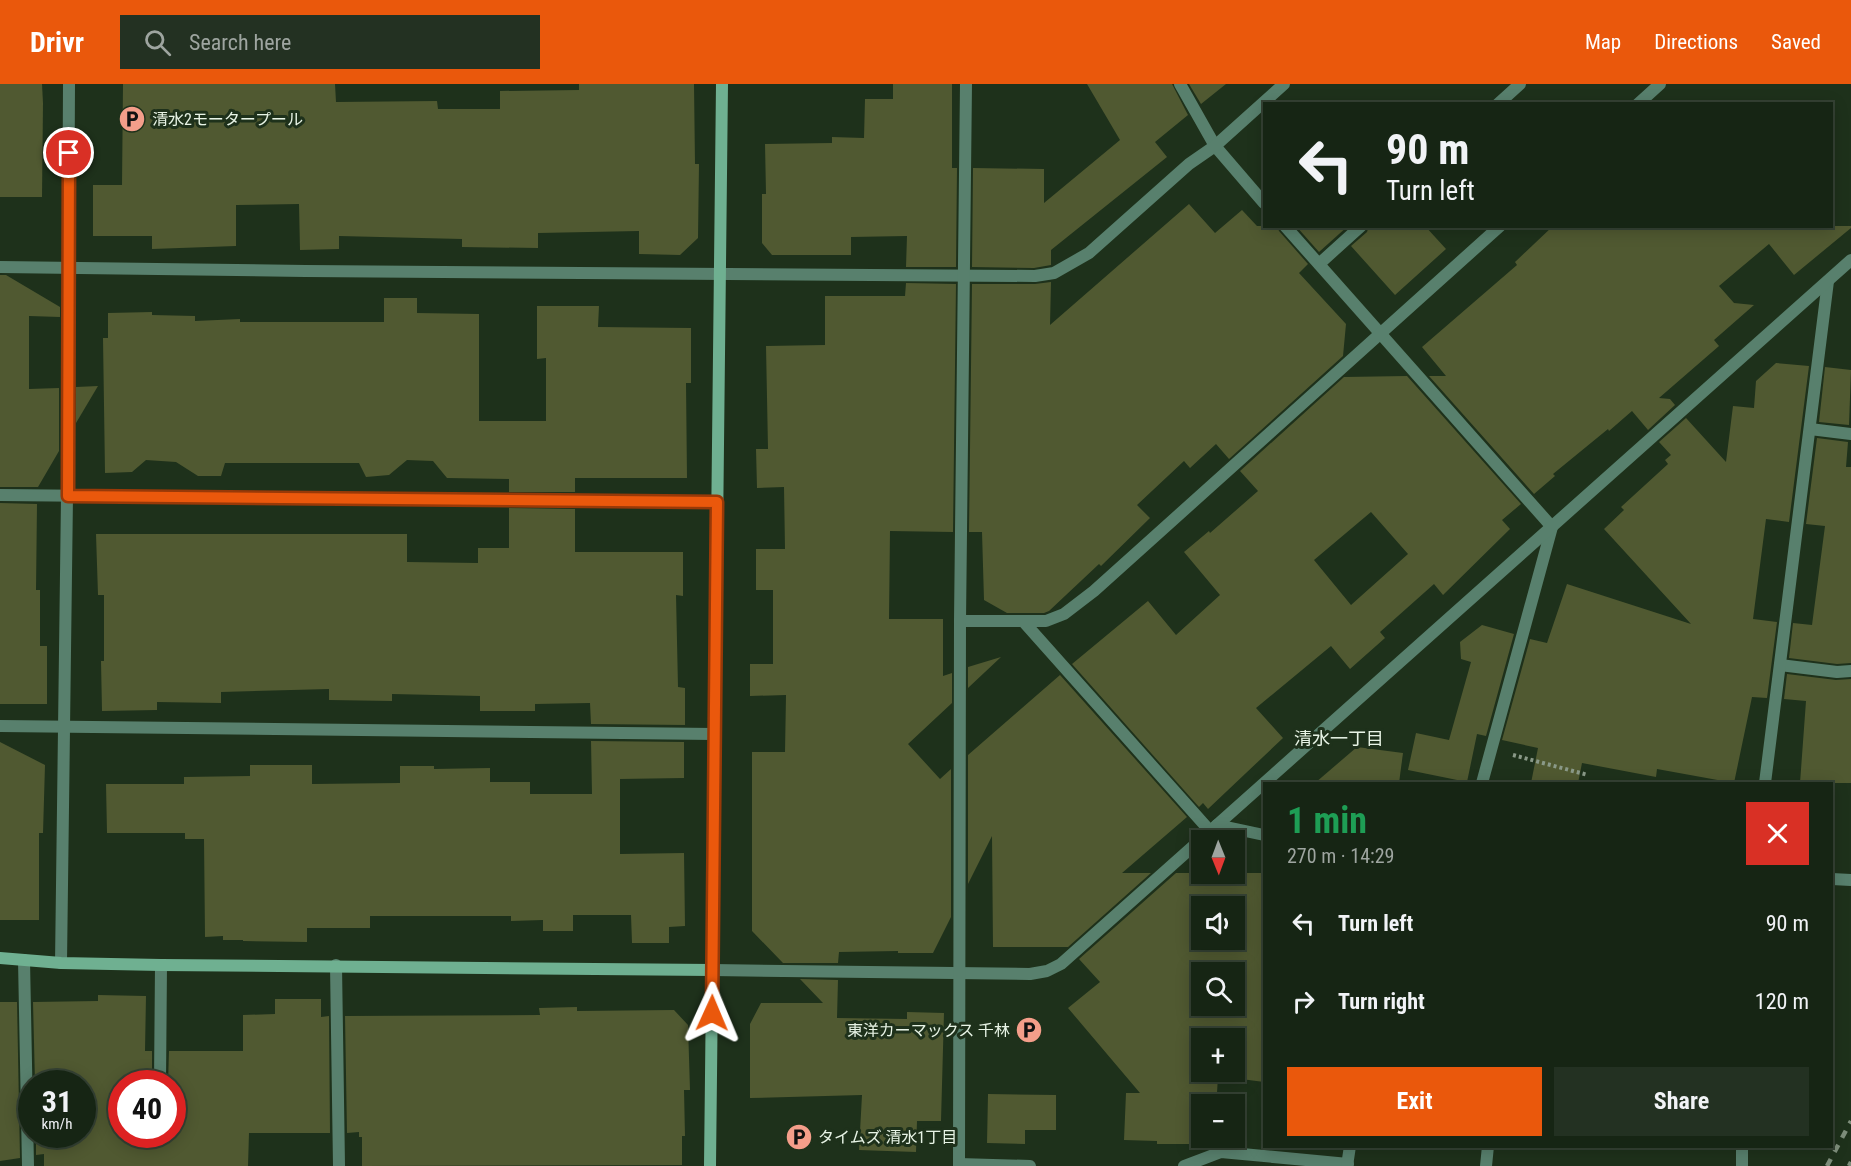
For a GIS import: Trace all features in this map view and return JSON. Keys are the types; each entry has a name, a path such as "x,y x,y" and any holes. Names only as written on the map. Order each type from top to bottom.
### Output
{"street":[{"path":"61,963 68,496 69,84"},
{"path":"710,1166 722,84"},
{"path":"966,84 960,621 959,1165 1030,1166"},
{"path":"1180,84 1215,146 1263,202"},
{"path":"1264,102 1284,84"},
{"path":"1500,102 1520,84"},
{"path":"1640,102 1660,84"},
{"path":"0,267 1035,276 1054,273 1089,253 1189,164 1215,146 1263,103"},
{"path":"1288,228 1379,334 1552,527"},
{"path":"1319,264 1359,228"},
{"path":"960,621 1046,621 1064,614 1094,591 1498,228"},
{"path":"1265,782 1851,260"},
{"path":"1765,782 1828,280"},
{"path":"1810,429 1851,434"},
{"path":"0,495 717,502"},
{"path":"1482,782 1493,750 1537,576 1552,527"},
{"path":"1023,621 1213,828 1263,835"},
{"path":"1780,665 1837,672 1851,671"},
{"path":"0,726 714,734"},
{"path":"0,958 61,963 161,965 336,965 1030,974 1047,971 1061,964 1263,784"},
{"path":"1833,879 1851,880"},
{"path":"24,960 28,1166"},
{"path":"160,1070 161,965"},
{"path":"336,965 339,1166"},
{"path":"1184,1166 1221,1152 1348,1165 1350,1148"},
{"path":"1485,1166 1488,1148"},
{"path":"1742,1148 1742,1166"}],"path":[{"path":"1493,750 1588,775"}],"building":[{"path":"0,84 42,84 42,197 0,197"},
{"path":"123,84 335,84 336,102 437,101 438,109 500,109 500,91 579,90 579,84 694,84 695,164 699,164 698,238 680,255 639,254 639,231 538,233 538,248 462,247 462,239 339,236 339,249 300,250 299,204 236,205 236,246 152,249 152,236 93,236 93,185 122,185"},
{"path":"893,84 952,84 952,168 957,168 956,267 906,267 907,236 851,237 851,255 772,255 762,243 762,194 766,194 765,144 832,143 832,137 864,138 865,99 893,99"},
{"path":"1087,84 1172,84 1188,115 1155,142 1167,157 1051,250 1051,265 1034,268 972,267 973,168 1044,169 1044,203 1120,140"},
{"path":"1189,84 1226,84 1201,104"},
{"path":"1189,204 1215,233 1242,210 1257,226 1278,228 1308,264 1299,273 1346,324 1343,356 1229,459 1216,444 1190,468 1184,461 1137,505 1150,518 1101,566 1099,564 1049,611 1007,613 984,600 982,532 969,532 972,284 1051,282 1050,325"},
{"path":"1833,226 1851,226 1794,275 1769,244 1719,286 1734,303 1754,305 1714,340 1719,346 1659,398 1670,399 1675,405 1648,430 1632,411 1553,474 1555,476 1534,494 1429,376 1446,376 1422,347 1517,265 1515,262 1551,228 1833,228"},
{"path":"1298,228 1346,228 1319,252"},
{"path":"1368,228 1427,228 1446,249 1395,295 1351,246 1367,232"},
{"path":"0,275 6,275 60,307 60,317 29,316 29,389 59,388 59,451 38,487 0,487"},
{"path":"906,283 956,284 953,532 890,531 889,619 943,619 943,676 952,673 952,703 908,744 940,779 951,769 951,917 933,953 839,952 838,963 783,963 752,931 752,752 785,752 786,695 750,696 750,664 773,664 773,590 756,590 756,549 785,549 784,487 757,488 756,449 768,449 766,346 825,345 825,296 905,296"},
{"path":"384,298 417,298 417,313 479,314 479,421 546,421 546,358 537,359 537,306 599,306 598,327 691,328 691,383 686,383 687,478 575,478 575,492 509,492 509,479 447,478 433,461 407,460 389,475 366,477 359,463 225,463 221,476 198,476 176,462 146,460 132,472 105,473 103,338 108,338 108,313 152,312 152,315 195,316 195,321 240,319 240,322 384,322"},
{"path":"1776,363 1809,366 1789,522 1766,519 1753,619 1777,622 1767,698 1752,697 1734,782 1657,769 1656,777 1582,763 1578,782 1531,782 1538,748 1502,740 1530,639 1547,643 1567,584 1691,624 1604,529 1624,510 1621,507 1668,464 1665,460 1671,455 1659,442 1686,418 1726,462 1733,406 1754,408 1756,381"},
{"path":"1825,367 1851,370 1849,425 1819,422"},
{"path":"1407,376 1521,504 1502,520 1510,529 1443,595 1434,584 1380,632 1385,638 1350,669 1331,646 1256,708 1283,738 1208,809 1203,803 1199,807 1072,664 1148,601 1176,635 1220,595 1184,552 1209,531 1210,533 1258,491 1240,471 1344,377","holes":["1371,512 1408,554 1351,605 1314,560"]},
{"path":"98,386 76,423 76,387"},
{"path":"1817,438 1848,442 1846,467 1851,467 1851,663 1837,664 1789,658 1793,623 1812,625 1825,526 1806,524"},
{"path":"0,503 37,504 36,590 40,590 40,646 47,646 47,704 0,704"},
{"path":"509,508 575,509 575,552 683,552 683,596 676,595 678,687 685,688 685,725 591,724 590,703 535,704 535,711 480,711 480,696 392,694 392,701 329,700 329,689 221,692 221,703 157,702 157,710 102,711 101,661 104,661 104,595 98,595 96,534 407,534 407,562 478,563 478,548 509,548"},
{"path":"1482,625 1514,634 1486,736 1477,734 1467,782 1408,770 1416,733 1449,740 1471,662 1461,659 1460,642"},
{"path":"1001,657 968,688 968,667"},
{"path":"1787,674 1836,680 1851,679 1851,783 1800,782 1806,701 1784,699"},
{"path":"1060,675 1187,817 1122,873 1151,873 1068,947 993,947 992,836 968,884 968,755"},
{"path":"591,741 684,742 684,778 620,779 620,854 684,853 685,926 669,927 669,943 632,943 631,915 573,915 573,931 543,931 543,920 511,921 511,916 370,916 370,928 307,928 307,942 243,941 223,940 223,936 205,937 204,839 185,839 185,833 107,833 106,784 184,784 184,777 250,776 250,765 312,765 312,784 400,783 400,766 434,766 434,769 490,768 490,782 530,782 530,794 592,794"},
{"path":"0,742 45,765 43,833 39,833 39,920 0,920"},
{"path":"1357,747 1403,753 1399,782 1316,782"},
{"path":"1176,873 1191,873 1191,884 1245,884 1245,873 1263,873 1263,1082 1245,1080 1245,1028 1191,1028 1191,1082 1218,1082 1217,1093 1191,1094 1191,1144 1157,1144 1157,1141 1124,1140 1126,1093 1140,1093 1068,1008 1100,982 1079,959"},
{"path":"800,979 838,980 837,1018 907,1019 907,1012 944,1013 941,1121 917,1121 916,1152 859,1150 862,1095 750,1098 750,1024 761,1003 823,1003"},
{"path":"98,995 146,996 145,1051 152,1051 152,1070 108,1070 108,1148 186,1148 186,1070 168,1070 169,1051 243,1051 243,1015 275,1014 275,999 321,999 321,1017 329,1016 330,1133 249,1133 248,1166 44,1166 44,1154 36,1155 36,1148 96,1148 96,1070 35,1070 33,1002 98,1001"},
{"path":"0,1002 17,1002 18,1148 20,1158 0,1161"},
{"path":"577,1007 577,1011 674,1010 688,1025 690,1090 684,1090 685,1136 682,1136 682,1165 362,1166 362,1137 359,1137 359,1132 347,1133 345,1016 540,1015 539,1008"},
{"path":"988,1094 1056,1095 1056,1130 1025,1130 1025,1144 987,1143"}],"railway":[{"path":"1827,1166 1851,1121"},
{"path":"1849,1166 1851,1162"}],"place":[{"name":"清水2モータープール","path":"132,119"},
{"name":"東洋カーマックス 千林","path":"1029,1030"},
{"name":"タイムズ 清水1丁目","path":"799,1137"}],"district":[{"name":"清水一丁目","path":"1339,738"}],"route":[{"path":"69,153 68,496 717,502 712,1013"}]}
